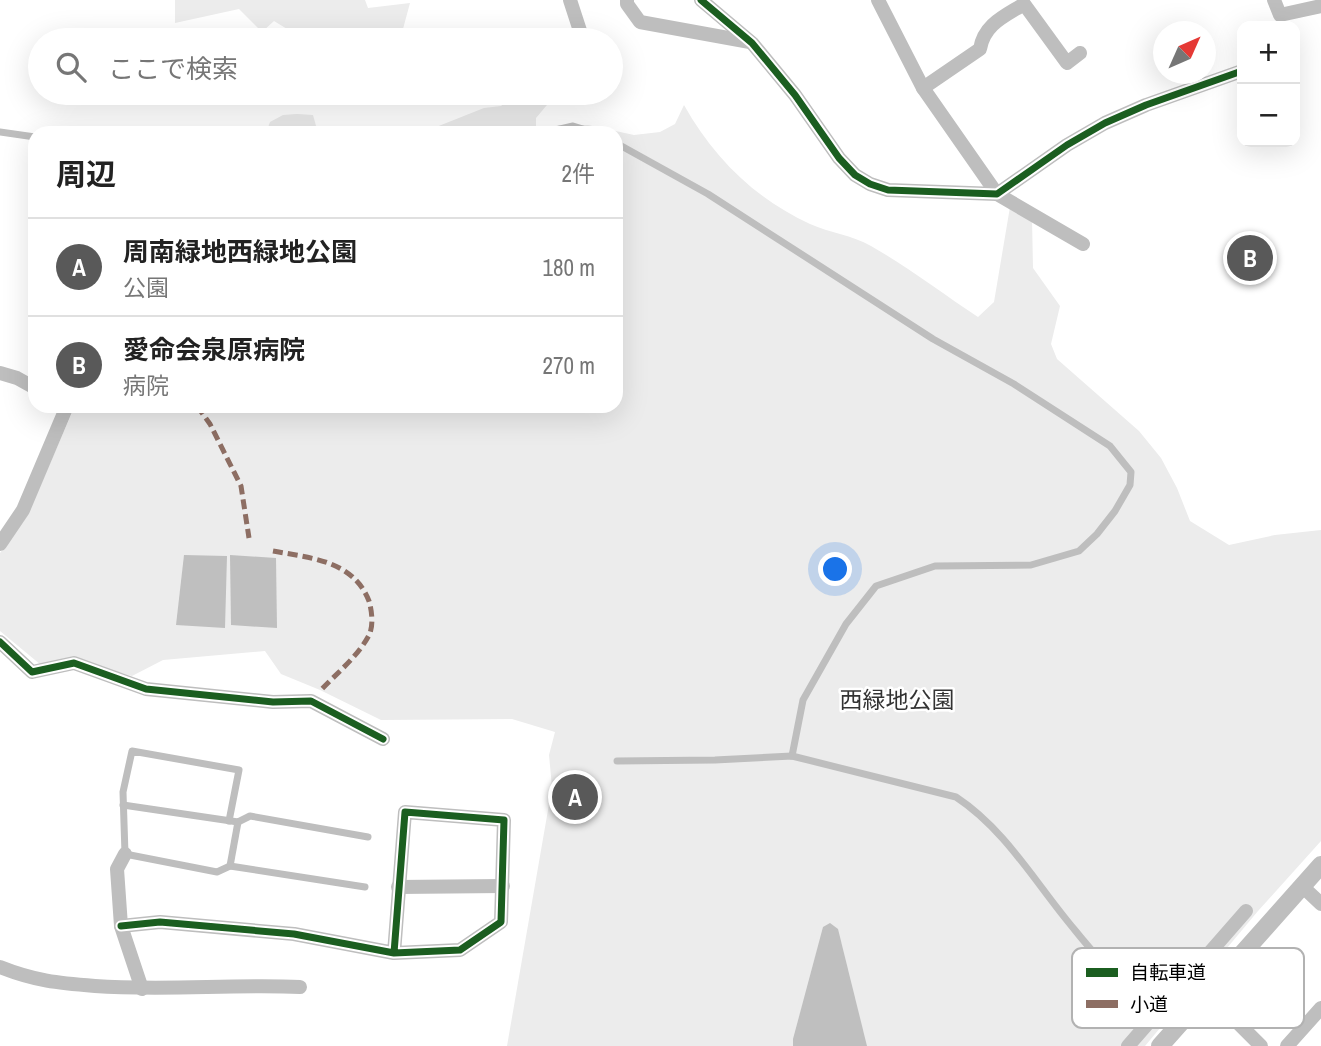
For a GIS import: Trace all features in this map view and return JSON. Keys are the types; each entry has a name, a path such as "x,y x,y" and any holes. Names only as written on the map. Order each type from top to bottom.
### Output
{"street":[{"path":"570,0 579,28"},
{"path":"627,0 640,22 752,43"},
{"path":"701,0 752,43 795,95 839,158 855,175 888,190 997,194 1067,145 1105,123 1146,105 1237,73"},
{"path":"878,0 923,88 997,194 1083,244"},
{"path":"1274,0 1280,15 1321,6"},
{"path":"923,88 980,49 982,38 989,26 1024,4 1067,63 1080,53"},
{"path":"0,373 28,384"},
{"path":"0,544 23,510 64,413"},
{"path":"0,642 32,672 74,663 146,689 273,702 312,701 383,738"},
{"path":"121,926 160,922 294,934 394,953 460,950 501,922 504,820 405,812 394,953"},
{"path":"125,854 117,869 121,926 142,989"},
{"path":"1247,948 1321,865"},
{"path":"398,887 503,886"},
{"path":"1303,887 1321,904"},
{"path":"1214,948 1246,911"},
{"path":"0,967 43,982 142,989 254,985 300,988"},
{"path":"1304,1027 1321,1008"},
{"path":"1128,1046 1144,1028"},
{"path":"1160,1046 1176,1028"},
{"path":"1243,1028 1261,1046"},
{"path":"1287,1046 1303,1028"}],"lane":[{"path":"0,132 28,136"},
{"path":"623,148 708,194 933,339 1014,384 1110,446 1131,472 1130,485 1115,511 1079,551 1031,565 936,566 876,586 846,624 803,700 792,756"},
{"path":"230,866 239,770 132,751 123,792 125,854 217,872 230,866 365,887"},
{"path":"617,761 792,756 956,797 976,810 1018,856 1091,948"},
{"path":"123,805 233,822 250,816 368,837"}],"green space":[{"path":"175,0 365,0 368,8 410,3 403,28 285,28 274,21 266,28 258,28 239,9 175,23"},
{"name":"西緑地公園","path":"547,105 536,118 536,126 439,126 484,108"},
{"name":"西緑地公園","path":"684,105 722,159 737,175 771,202 810,224 871,246 978,317 994,302 1010,207 1032,218 1033,268 1060,306 1051,344 1057,359 1139,431 1161,458 1190,521 1229,545 1275,535 1321,530 1321,841 1227,948 1072,948 1072,1028 1160,1028 1145,1046 507,1046 552,787 549,755 555,732 512,719 381,720 281,674 265,651 163,660 132,676 78,661 41,665 0,631 0,553 27,516 72,413 623,413 623,133 634,135 660,132 675,124"},
{"path":"283,115 313,115 316,126 269,126 270,122"},
{"name":"西緑地公園","path":"560,125 593,126 556,126"}],"shaded area":[{"path":"184,555 227,556 225,628 176,625"},
{"path":"230,555 276,558 277,628 231,625"},
{"path":"830,923 838,929 867,1046 793,1046 823,927"}],"marked path":[{"path":"202,413 241,486 249,538"},
{"path":"273,551 315,559 341,569 362,587 369,601 372,624 368,637 321,690"}],"cycle path":[{"path":"701,0 752,43 795,95 839,158 855,175 888,190 997,194 1067,145 1105,123 1146,105 1237,73"},
{"path":"0,642 32,672 74,663 146,689 273,702 311,701 383,739"},
{"path":"121,926 160,922 294,934 394,953 460,950 501,922 504,820 405,812 394,953"}],"place":[{"name":"愛命会泉原病院","path":"1250,258"},
{"name":"周南緑地西緑地公園","path":"575,797"}]}
